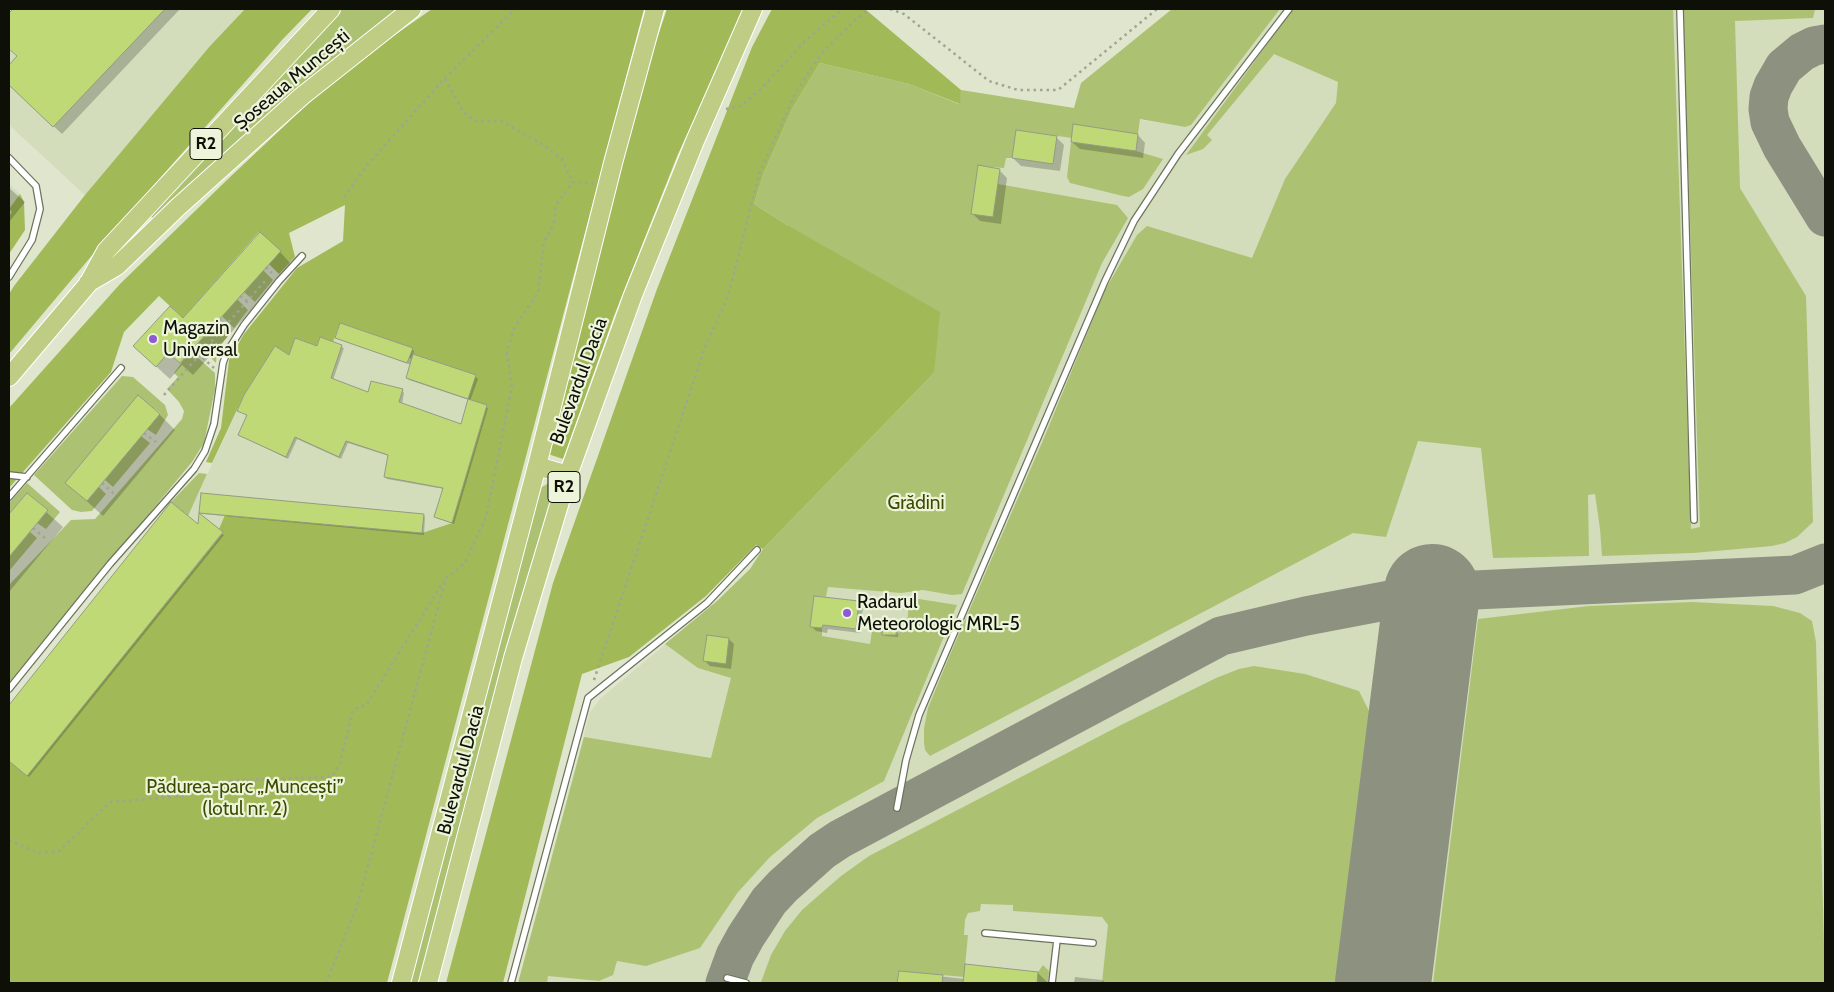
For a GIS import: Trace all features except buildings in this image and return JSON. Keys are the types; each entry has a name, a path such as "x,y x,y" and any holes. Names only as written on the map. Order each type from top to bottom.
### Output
{"main road":[{"name":"Șoseaua Muncești","path":"9,377 88,284 106,251 331,9"},
{"name":"Șoseaua Muncești","path":"88,284 117,266 178,207 302,96 412,9"},
{"name":"Bulevardul Dacia","path":"401,983 655,9"},
{"name":"Bulevardul Dacia","path":"428,983 513,658 568,475 632,295 708,110 753,9"},
{"path":"537,466 568,475"}],"lane":[{"path":"897,808 906,760 919,715 1105,282 1134,221 1178,154 1289,9"},
{"path":"1680,9 1694,520"},
{"path":"9,158 36,186 40,209 32,240 9,277"},
{"path":"9,689 110,564 194,469 205,451 214,424 221,376 227,352 236,337 279,281 302,256"},
{"path":"9,497 121,368"},
{"path":"9,475 27,477"},
{"path":"511,983 588,698 707,603 757,550"},
{"path":"985,933 1093,942"},
{"path":"1052,983 1057,940"},
{"path":"727,978 746,983"}],"path":[{"path":"344,197 368,164 444,79 515,9"},
{"path":"708,110 720,111 741,106 762,88 804,42 842,9"},
{"path":"588,698 706,344 728,297 759,174 796,92 821,54 854,21 870,9"},
{"path":"890,9 904,14 989,81 1018,90 1058,90 1158,9"},
{"path":"444,79 464,113 476,121 501,121 540,143 562,159 573,182"},
{"path":"573,182 608,184"},
{"path":"9,840 38,853 59,851 110,802 183,796 205,785 235,780 332,777 340,763 353,710 367,704 446,578 465,563 486,517 512,387 507,353 514,328 538,293 544,242 554,223 556,205 573,182"},
{"path":"164,395 272,273"},
{"path":"219,319 236,337"},
{"path":"193,349 221,376"},
{"path":"144,433 156,442"},
{"path":"102,483 114,494"},
{"path":"33,528 46,539"},
{"path":"326,983 357,906 446,578"}],"shaded area":[{"path":"9,9 245,9 210,46 85,195 9,125"},
{"path":"1280,9 1825,9 1825,983 518,983 590,712 601,698 717,601 750,569 763,549 934,373 961,90 1185,127 1191,125"},
{"path":"9,184 20,194 9,209"},
{"path":"340,323 413,348 409,357 429,360 476,375 487,405 452,523 422,533 225,515 223,532 27,776 9,761 9,705 171,502 188,515 237,411 295,338 317,346 320,337 333,342"}],"green space":[{"path":"245,9 312,9 282,40 94,253 9,354 9,294 14,286 85,195 210,46"},
{"path":"341,9 399,9 352,44 154,219 150,216 258,96"},
{"name":"Pădurea-parc „Muncești” (lotul nr. 2)","path":"432,9 644,9 387,983 9,983 9,761 27,775 223,533 219,529 225,515 422,533 452,523 487,405 468,399 476,375 429,360 422,362 409,358 412,348 340,323 333,342 320,337 317,346 295,338 289,355 275,346 244,395 212,463 206,462 221,428 229,360 244,334 297,268 343,241 345,205 289,233 295,257 279,274 269,264 280,251 259,232 183,318 159,296 124,332 111,372 9,488 9,408 120,284 228,179 315,97 369,53"},
{"path":"667,9 746,9 678,154 614,316 563,459 548,454 643,80"},
{"path":"772,9 865,9 961,90 960,104 909,84 820,63 792,109 763,175 754,204 787,225 940,312 934,373 763,549 756,545 706,596 629,657 582,674 503,983 446,983 553,583 657,289 752,47"},
{"name":"Grădini","path":"1172,9 1280,9 1191,125 1185,127 1140,119 1138,134 1073,125 1072,138 1016,130 1012,158 1006,158 1004,168 978,166 971,214 998,184 1117,205 1128,218 1102,263 962,594 952,595 923,590 901,593 828,587 826,597 814,596 810,627 822,628 822,636 870,644 872,631 882,631 882,635 896,635 907,625 909,602 919,599 957,605 884,781 817,818 770,857 738,892 700,948 646,966 617,961 613,975 599,981 548,976 547,983 518,983 584,737 711,758 731,678 698,668 665,644 717,601 750,569 763,549 934,373 787,225 754,204 763,175 792,109 820,63 909,84 959,104 961,90 1074,108 1081,83"},
{"path":"1293,9 1673,9 1691,529 1700,527 1683,9 1815,9 1813,18 1735,21 1740,188 1806,296 1813,522 1797,537 1785,543 1772,546 1693,553 1602,556 1595,494 1588,495 1589,556 1493,558 1481,448 1418,441 1386,537 1353,533 930,756 925,750 924,743 924,728 928,708 1044,438 1105,290 1137,235 1147,226 1252,258 1285,179 1336,103 1338,82 1274,54 1207,135 1212,140 1203,149 1186,155"},
{"path":"1071,142 1136,151 1163,159 1143,189 1129,197 1123,196 1070,183 1067,177"},
{"path":"20,194 24,202 25,230 9,254 9,216 12,212 9,209"},
{"path":"263,270 273,280 255,302 244,292"},
{"path":"237,299 248,310 234,328 222,316"},
{"path":"216,323 229,335 217,350 216,363 197,344"},
{"path":"190,351 215,373 215,389 204,443 192,462 9,683 9,585 71,520 95,519 182,419 184,411 179,402 167,389 178,377 174,373"},
{"path":"122,376 133,377 165,405 168,415 156,435 147,429 160,413 138,396 66,483 87,501 99,487 106,494 92,511 81,512 72,510 34,475"},
{"path":"141,436 150,443 113,487 105,480"},
{"path":"199,473 207,474 188,516 171,502"},
{"path":"27,483 60,512 46,529 37,523 48,510 27,493 9,514 9,503"},
{"path":"549,483 553,495 508,644 420,983 410,983 540,488"},
{"path":"30,532 37,538 9,571 9,557"},
{"path":"1692,602 1773,606 1800,613 1812,621 1816,642 1825,983 1433,983 1478,619 1589,606"},
{"path":"1254,666 1305,674 1359,691 1371,715 1337,983 1102,983 1108,925 1102,917 1013,911 1013,905 981,904 980,911 968,913 965,920 964,935 968,935 964,977 899,971 897,983 761,982 771,955 785,931 802,910 841,876 869,856 1121,725 1216,678 1239,669"},
{"path":"1043,965 1049,971 1048,983 1037,983 1038,972"}],"taxiway":[{"path":"1825,44 1814,46 1802,52 1784,67 1773,86 1769,97 1768,109 1770,122 1782,147 1825,217"},
{"path":"725,983 735,956 769,901 822,851 840,839 1221,636 1306,616 1432,592 1795,575 1825,563"}],"runway":[{"path":"1383,983 1432,592"}],"place":[{"name":"Magazin Universal","path":"153,339"},
{"name":"Radarul Meteorologic MRL-5","path":"847,613"}]}
